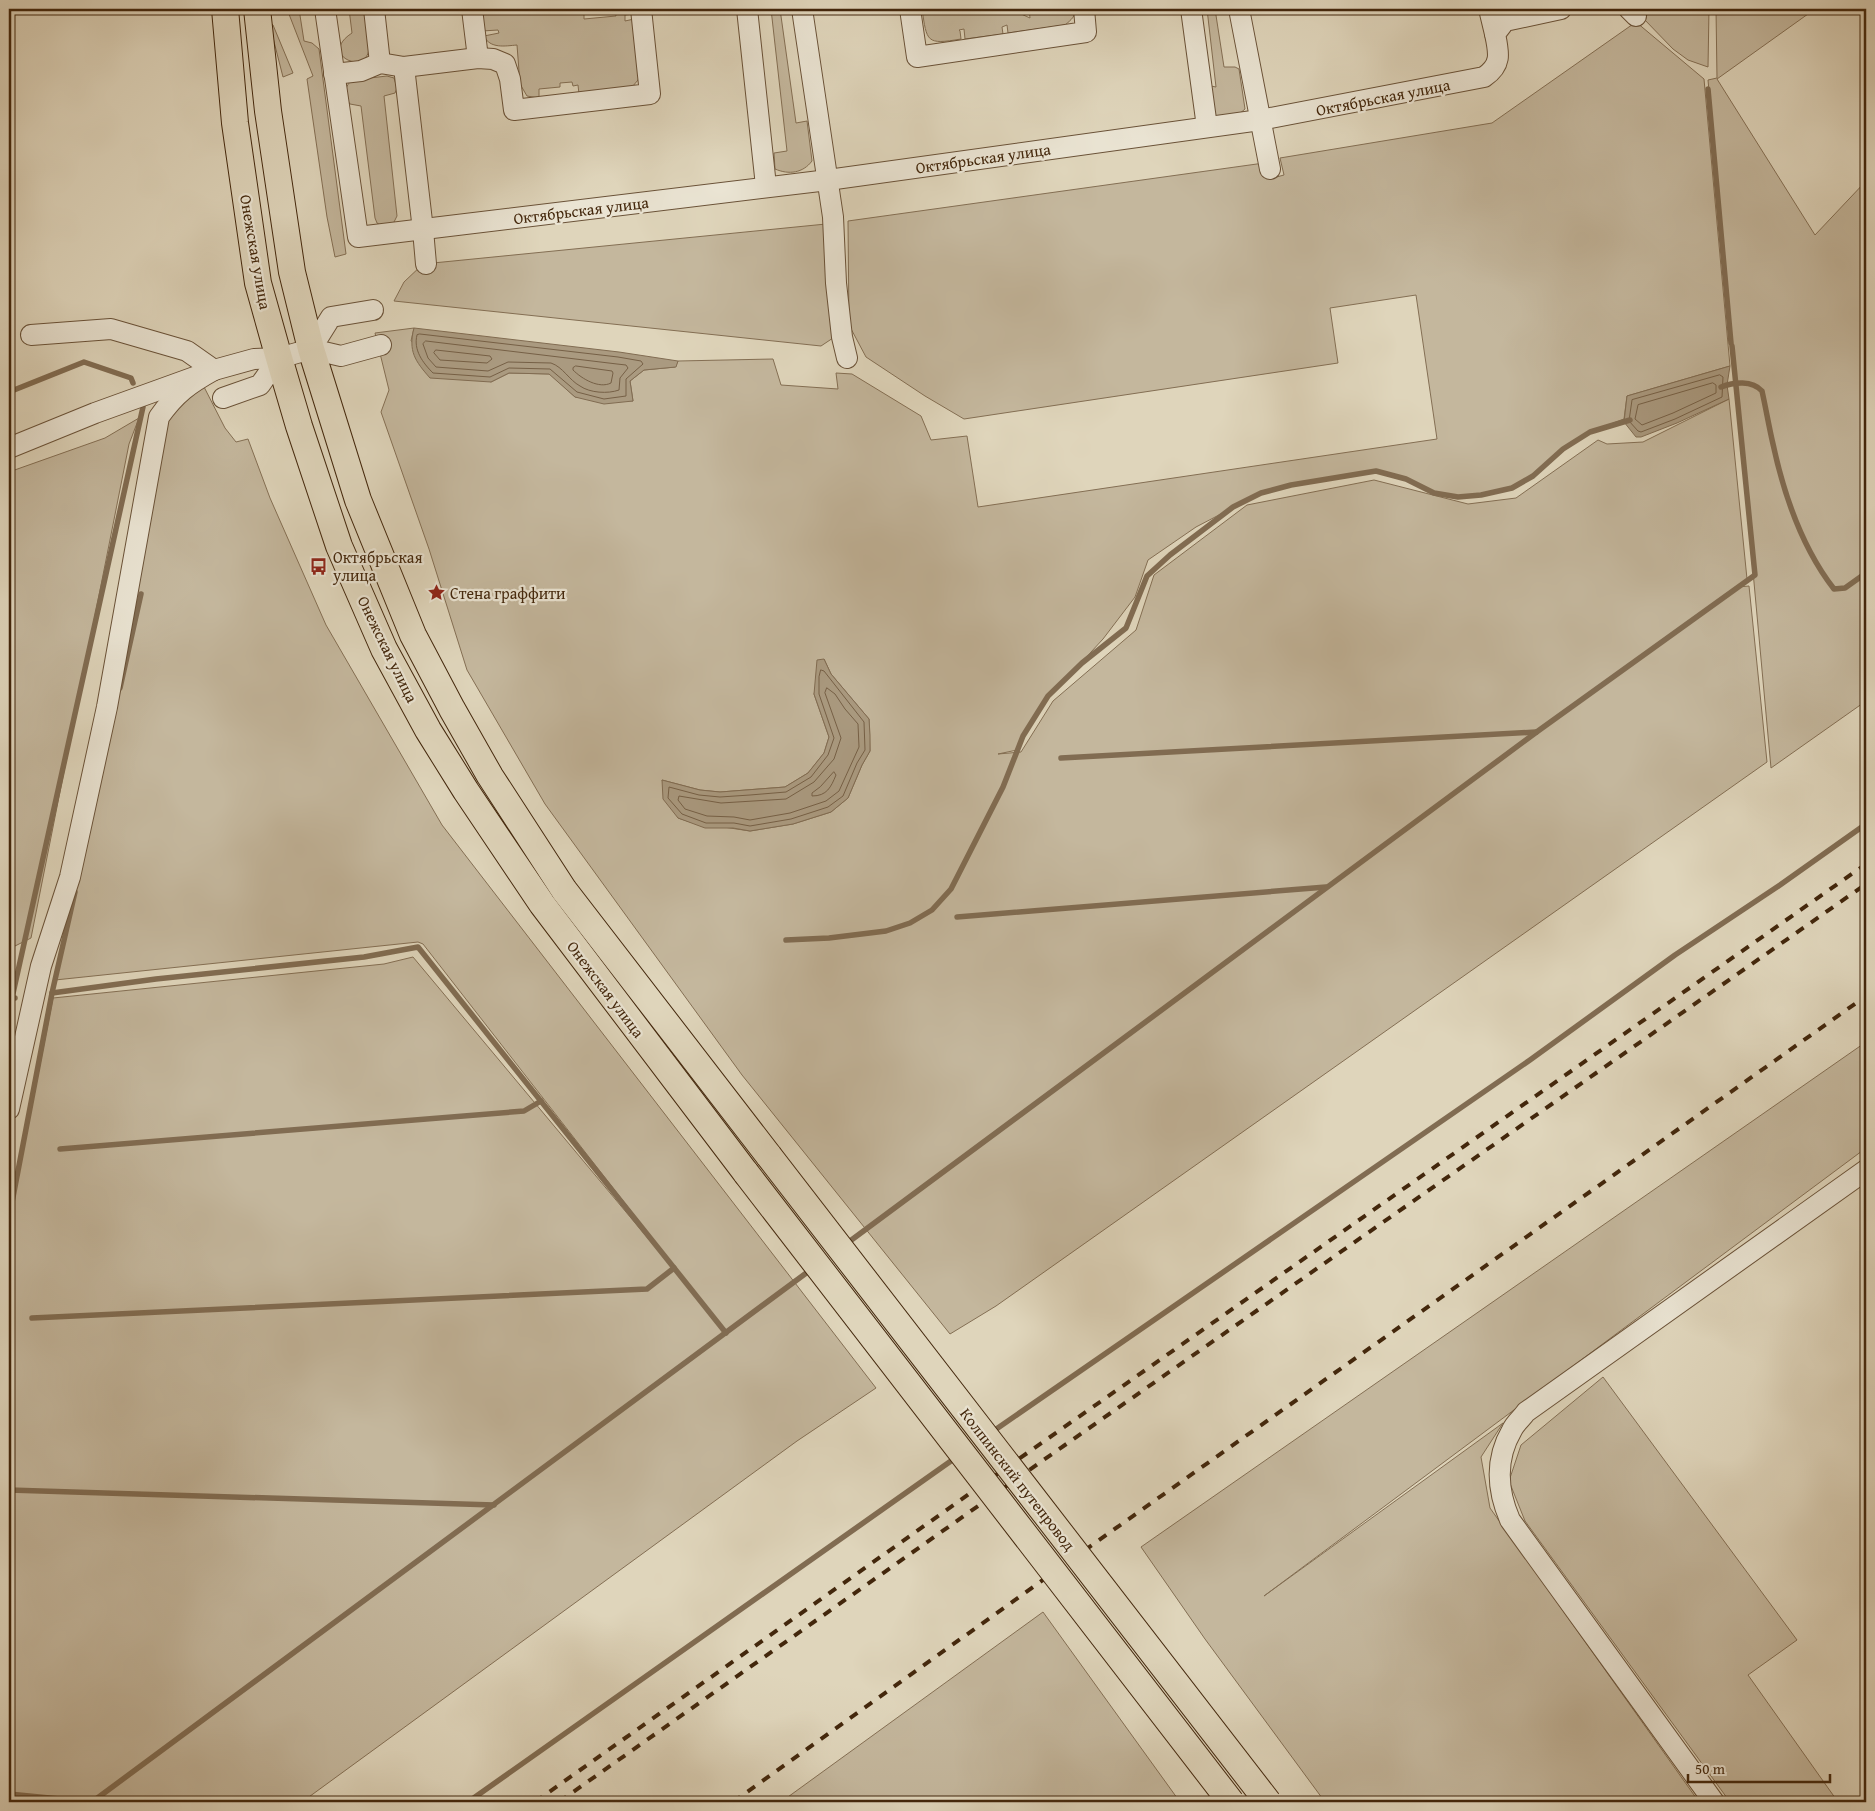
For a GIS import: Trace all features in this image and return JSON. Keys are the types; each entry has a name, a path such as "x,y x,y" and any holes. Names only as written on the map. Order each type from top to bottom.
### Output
{"main road":[{"name":"Онежская улица","path":"225,9 235,123 258,283 278,358 340,546 384,649 428,730 542,904 746,1173"},
{"name":"Онежская улица","path":"257,9 268,111 292,272 311,349 358,500 413,635 490,776 564,890 769,1156"},
{"name":"Колпинский путепровод","path":"769,1156 1268,1802"},
{"name":"Колпинский путепровод","path":"746,1173 1231,1802"}],"street":[{"path":"325,9 334,74 361,71 380,63 404,67 478,58 493,59 505,64 510,79 514,110 650,94 641,9"},
{"path":"374,9 380,63"},
{"path":"472,9 478,58"},
{"path":"748,9 766,186"},
{"path":"802,9 833,217 836,283 842,337 847,358"},
{"path":"910,9 917,57 1086,32 1084,9"},
{"path":"1192,9 1207,127"},
{"path":"1239,9 1270,169"},
{"name":"Октябрьская улица","path":"334,74 358,238 766,186 828,180 1260,120 1484,77 1493,71 1497,63 1498,51 1496,34 1489,9"},
{"path":"1496,34 1505,21 1561,9"},
{"path":"404,67 426,264"},
{"path":"311,349 331,317 372,310"},
{"path":"31,334 111,329 187,351 214,370"},
{"path":"9,448 95,413 214,370 254,359 278,358 311,349 341,356 381,345"},
{"path":"223,398 260,385 278,358"},
{"path":"9,1109 41,966 70,877 107,707 159,417 171,400 191,383 214,370"},
{"path":"1714,1802 1510,1520 1499,1487 1502,1452 1512,1430 1526,1412 1866,1170"}],"shaded area":[{"path":"287,9 299,9 304,41 312,43 319,49 346,254 335,257 327,217 307,79 313,76"},
{"path":"349,9 365,9 368,34 369,49 366,57 360,61 353,62 342,55 340,49 343,41 352,33"},
{"path":"480,9 584,9 584,19 616,16 615,9 633,9 634,14 625,15 625,21 634,19 640,74 638,80 632,87 579,94 578,85 573,86 572,82 560,83 560,87 539,89 539,98 527,96 520,84 517,45 498,46 490,43 484,36 499,33 498,30 482,31"},
{"path":"771,9 780,9 796,123 807,121 812,161 804,168 795,172 775,169 774,153 787,151"},
{"path":"922,9 1020,9 1019,13 1030,18 1029,9 1075,9 1075,14 1065,25 1008,33 1007,25 1002,27 1003,34 965,39 964,29 959,30 961,39 935,41 927,35"},
{"path":"1207,9 1215,9 1224,67 1239,69 1245,109 1238,115 1217,117 1214,113 1211,86 1216,87"},
{"path":"1655,9 1709,9 1708,67 1688,60 1673,49 1643,18"},
{"path":"1716,9 1815,9 1717,79 1815,235 1866,181 1866,701 1771,768 1708,80 1717,78"},
{"path":"269,22 273,25 293,73 283,77"},
{"path":"1636,22 1704,79 1730,366 1627,396 1624,419 1590,432 1563,449 1533,476 1512,488 1481,495 1458,497 1434,493 1406,479 1376,471 1291,485 1261,493 1196,527 1148,560 1135,597 1103,639 1044,703 1023,736 1017,750 998,754 1021,752 1053,701 1136,630 1154,575 1247,505 1374,480 1468,504 1516,498 1598,440 1607,444 1643,442 1729,399 1747,579 1738,587 1749,586 1767,762 996,1306 950,1334 742,1075 545,804 467,670 429,549 381,412 389,390 375,333 414,328 411,341 491,382 509,373 550,374 575,397 633,401 630,381 644,370 675,367 678,361 773,359 781,385 838,389 836,373 852,374 921,416 931,440 967,436 978,507 1437,439 1416,295 1330,308 1338,363 964,419 866,357 849,325 848,221 1264,163 1269,179 1284,175 1280,158 1492,123","holes":["824,659 831,674 869,719 870,751 848,798 831,812 793,824 750,831 690,822 678,818 662,780 700,790 720,792 785,787 808,773 824,753 829,737 814,694"]},
{"path":"387,76 394,78 397,88 395,93 384,96 397,216 393,224 382,226 377,223 375,218 361,106 350,104 346,91 348,85 353,80"},
{"path":"826,224 836,336 821,346 394,301 404,282 423,264"},
{"path":"202,383 225,428 236,442 248,439 270,498 326,625 442,825 876,1388 797,1441 302,1802 9,1802 9,1224 53,998 384,964 413,957 712,1315 423,944 418,942 55,980 113,702 166,411"},
{"path":"139,418 129,444 31,938 9,949 9,472 105,438"},
{"path":"1866,1042 1866,1148 1264,1596 1503,1423 1481,1457 1490,1508 1699,1802 1325,1802 1205,1639 1141,1547"},
{"path":"1603,1377 1797,1640 1748,1675 1838,1802 1730,1802 1525,1521 1509,1481 1521,1445"},
{"path":"1043,1612 1180,1802 781,1802"}],"water":[{"path":"414,328 619,352 678,361 676,367 644,370 630,381 633,401 604,404 575,397 549,374 509,373 491,382 430,378 420,366 412,349"},
{"path":"1730,366 1727,385 1729,399 1641,437 1636,437 1624,422 1627,396"},
{"path":"824,659 831,674 869,719 870,751 848,798 831,812 793,824 750,831 733,828 705,828 678,818 663,799 662,780 700,790 720,792 785,787 808,773 824,753 829,737 814,694 817,660"}],"waterway":[{"path":"1708,89 1731,343"},
{"path":"846,1244 1538,731 1755,575 1732,346"},
{"path":"9,392 84,362 131,378 133,383"},
{"path":"1721,387 1743,383 1758,387 1762,391 1777,463 1789,501 1804,539 1834,589 1845,588 1866,573"},
{"path":"12,998 143,407"},
{"path":"786,940 829,938 886,931 910,923 932,910 951,889 1003,787 1023,736 1048,696 1082,663 1126,628 1147,576 1170,555 1233,507 1261,493 1291,485 1376,471 1406,479 1434,493 1458,497 1481,495 1512,488 1533,476 1563,449 1590,432 1630,420"},
{"path":"120,688 141,594"},
{"path":"1061,758 1536,732"},
{"path":"992,1432 1530,1060 1675,955 1780,885 1866,824"},
{"path":"957,917 1326,887"},
{"path":"9,1218 52,993 75,892"},
{"path":"52,993 156,979 364,957 418,947 726,1333"},
{"path":"9,1016 12,998 15,998"},
{"path":"60,1149 524,1111 541,1101"},
{"path":"32,1318 647,1289 674,1268"},
{"path":"92,1802 813,1268"},
{"path":"468,1802 958,1456"},
{"path":"9,1490 494,1505"},
{"path":"9,1794 90,1802"}],"railway":[{"path":"535,1802 986,1482 1866,864"},
{"path":"559,1802 1866,884"},
{"path":"733,1802 1866,996"}],"place":[{"name":"Октябрьская улица","path":"319,566"},
{"name":"Стена граффити","path":"436,593"}]}
